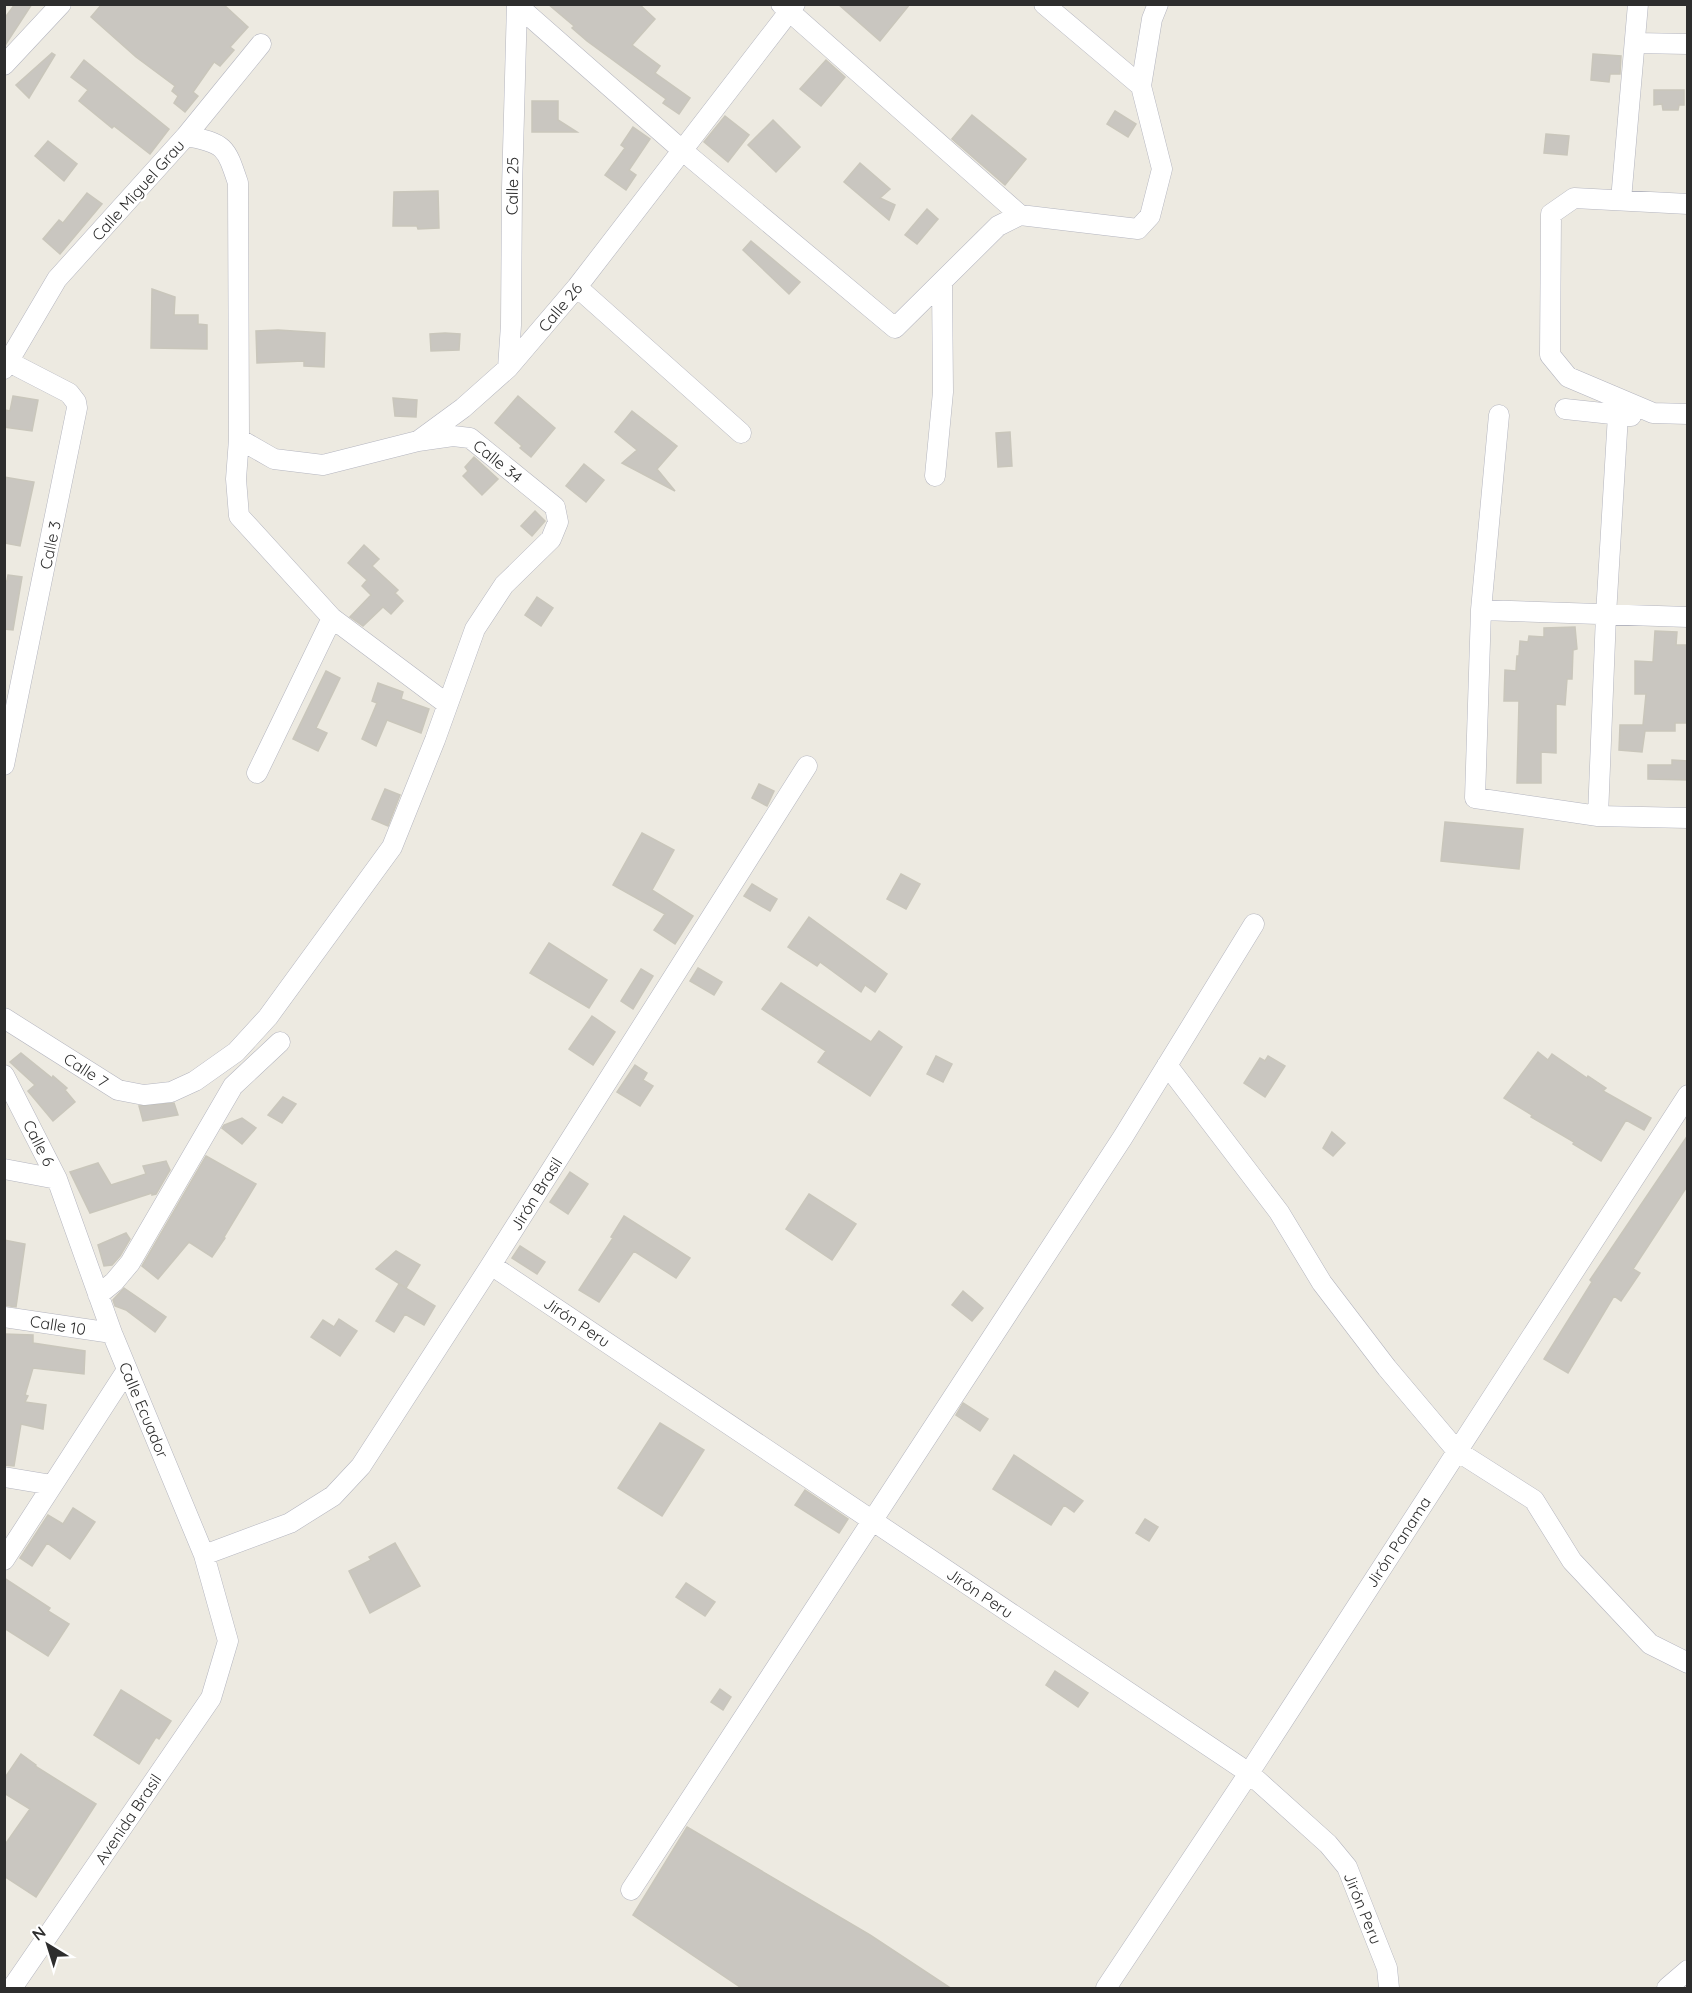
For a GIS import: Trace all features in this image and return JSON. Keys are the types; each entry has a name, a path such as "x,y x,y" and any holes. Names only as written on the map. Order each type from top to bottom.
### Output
{"street":[{"path":"4,64 61,4"},
{"path":"1044,4 1141,86"},
{"path":"517,5 683,151 895,328 998,226 1020,215 1138,229 1150,216 1162,169 1141,86 1152,19 1158,4"},
{"path":"1621,200 1638,4"},
{"name":"Calle 25","path":"508,368 511,325 517,5"},
{"path":"789,7 1020,215"},
{"name":"Calle 26","path":"239,439 274,459 323,465 418,441 463,408 508,368 577,287 683,151 789,7"},
{"path":"1636,43 1688,44"},
{"path":"186,136 261,44"},
{"name":"Calle Miguel Grau","path":"7,366 57,279 186,136 210,141 228,153 238,183 239,439 236,479 239,516 332,618 447,704"},
{"path":"1688,204 1574,198 1551,214 1550,355 1568,377 1653,412 1688,414"},
{"path":"935,476 943,392 942,282"},
{"path":"577,287 741,433"},
{"name":"Calle 3","path":"4,765 77,408 76,402 69,393 7,366"},
{"path":"1565,409 1648,420 1653,412"},
{"path":"1499,415 1481,610 1475,798 1598,816 1688,818"},
{"path":"1598,816 1606,615 1618,415"},
{"name":"Calle 34","path":"418,441 453,436 470,438 555,507 558,522"},
{"name":"Calle 7","path":"4,1018 118,1090 144,1095 171,1092 195,1081 236,1052 268,1017 392,847 435,740 475,629 504,585 551,539 558,522"},
{"path":"1481,610 1688,617"},
{"path":"257,773 332,618"},
{"name":"Jirón Brasil","path":"204,1555 290,1523 333,1496 361,1466 807,766"},
{"path":"631,1890 1123,1137 1254,924"},
{"path":"98,1295 114,1282 130,1263 233,1086 280,1042"},
{"path":"1167,1065 1279,1212 1322,1283 1387,1368 1457,1451 1534,1500 1572,1561 1650,1644 1688,1664"},
{"path":"207,1072 233,1086"},
{"name":"Calle 6","path":"4,1075 57,1179"},
{"name":"Jirón Panama","path":"1106,1989 1249,1773 1688,1095"},
{"path":"4,1169 57,1179"},
{"name":"Calle Ecuador","path":"57,1179 112,1333 204,1555 228,1641"},
{"name":"Jirón Peru","path":"491,1265 1249,1773 1328,1844 1347,1867 1387,1968 1389,1989"},
{"name":"Calle 10","path":"4,1317 112,1333"},
{"path":"4,1560 127,1370"},
{"path":"4,1477 52,1485"},
{"name":"Avenida Brasil","path":"12,1989 211,1698 228,1641"},
{"path":"1667,1989 1688,1970"}],"building":[{"path":"15,4 32,4 4,47 4,19"},
{"path":"102,4 223,4 248,27 230,47 234,50 220,66 214,62 193,92 198,96 185,112 174,103 178,96 172,91 175,86 136,57 91,17"},
{"path":"548,4 639,4 655,19 632,45 660,66 655,73 690,98 679,114 663,103 666,99 587,41 572,28 574,26"},
{"path":"838,4 910,4 880,41"},
{"path":"52,53 55,55 29,98 16,85"},
{"path":"1593,54 1621,56 1620,74 1610,74 1609,82 1591,80"},
{"path":"84,60 169,129 150,154 114,126 112,128 79,101 88,90 71,77"},
{"path":"826,60 845,77 821,106 800,89"},
{"path":"1654,90 1684,90 1684,105 1679,105 1678,110 1663,110 1662,104 1654,105"},
{"path":"532,101 558,101 558,120 577,132 532,132"},
{"path":"1115,111 1136,124 1128,137 1107,124"},
{"path":"972,115 1026,159 1005,185 952,139"},
{"path":"725,116 749,135 728,162 704,142"},
{"path":"773,120 800,147 776,172 748,145"},
{"path":"633,127 650,139 629,170 636,175 626,190 605,175 625,148 621,145"},
{"path":"1546,134 1569,136 1567,155 1544,153"},
{"path":"48,141 77,164 64,181 35,156"},
{"path":"860,163 890,189 880,198 895,205 889,220 844,182"},
{"path":"438,191 439,228 418,229 417,226 393,226 394,192"},
{"path":"87,193 102,204 60,254 43,239 59,220 63,223"},
{"path":"927,209 938,219 917,244 905,235"},
{"path":"751,241 800,282 789,294 743,250"},
{"path":"152,289 175,297 174,315 198,315 198,324 207,325 207,349 151,348"},
{"path":"256,331 325,333 324,367 304,366 304,361 257,363"},
{"path":"430,334 460,334 459,350 431,351"},
{"path":"13,396 38,400 32,431 4,427 4,410 10,411"},
{"path":"518,396 555,428 531,457 520,448 522,446 495,423"},
{"path":"393,398 417,400 416,417 395,416"},
{"path":"632,411 677,446 657,469 675,491 622,463 637,450 615,432"},
{"path":"1010,432 1012,466 998,467 996,433"},
{"path":"474,457 498,479 482,495 463,476 468,471 465,467"},
{"path":"584,464 604,480 586,502 566,486"},
{"path":"4,477 34,482 20,546 4,543"},
{"path":"535,511 545,521 532,536 521,526"},
{"path":"364,545 379,559 372,566 398,590 395,593 403,601 391,614 383,607 363,626 350,617 371,595 362,586 367,580 348,563"},
{"path":"8,575 22,577 13,630 4,629 4,581 7,581"},
{"path":"537,597 553,608 541,626 525,615"},
{"path":"1575,627 1577,649 1573,650 1572,679 1567,679 1565,705 1556,704 1556,753 1541,752 1541,783 1517,783 1519,701 1504,701 1505,670 1516,671 1520,641 1528,642 1529,636 1544,637 1544,628"},
{"path":"1655,631 1677,632 1676,645 1687,645 1688,723 1675,723 1675,731 1645,731 1642,752 1619,750 1620,725 1643,725 1646,694 1635,694 1635,661 1653,662"},
{"path":"326,671 340,678 316,728 327,733 318,751 293,739"},
{"path":"378,683 403,692 401,699 429,709 421,733 387,720 376,746 362,739 377,703 372,701"},
{"path":"1672,760 1688,761 1688,780 1648,779 1648,765 1672,765"},
{"path":"759,784 774,791 767,806 752,798"},
{"path":"385,789 400,795 388,826 372,819"},
{"path":"1445,822 1523,829 1519,869 1441,861"},
{"path":"642,833 674,850 652,890 693,916 675,944 654,930 665,914 613,885"},
{"path":"901,874 920,884 906,909 887,899"},
{"path":"752,884 777,899 770,911 744,896"},
{"path":"809,917 887,974 875,992 865,985 861,992 820,962 817,966 788,947"},
{"path":"549,943 607,980 589,1008 530,973"},
{"path":"698,968 722,982 714,995 690,981"},
{"path":"641,969 653,976 633,1009 621,1001"},
{"path":"781,983 871,1042 879,1031 902,1047 870,1096 818,1062 826,1051 762,1009"},
{"path":"592,1016 615,1032 593,1065 569,1049"},
{"path":"1538,1052 1548,1060 1552,1054 1606,1088 1603,1091 1651,1118 1644,1130 1626,1120 1601,1161 1504,1098"},
{"path":"21,1053 67,1088 65,1090 75,1102 53,1121 28,1091 35,1085 10,1062"},
{"path":"936,1056 952,1064 943,1082 927,1074"},
{"path":"1268,1056 1285,1066 1265,1097 1244,1083 1260,1058 1265,1061"},
{"path":"635,1065 647,1073 643,1080 653,1086 640,1106 617,1092"},
{"path":"283,1097 296,1104 282,1123 268,1115"},
{"path":"174,1103 178,1115 143,1121 139,1106"},
{"path":"242,1118 256,1128 242,1144 222,1128"},
{"path":"1332,1132 1345,1143 1333,1156 1323,1148"},
{"path":"1688,1135 1688,1185 1633,1269 1640,1273 1621,1301 1614,1296 1568,1373 1544,1359 1592,1282 1590,1280"},
{"path":"206,1156 256,1184 212,1257 189,1242 158,1279 142,1266"},
{"path":"166,1161 170,1170 156,1194 152,1195 152,1193 90,1213 70,1172 98,1163 111,1185 146,1174 143,1166"},
{"path":"570,1172 588,1184 568,1214 550,1202"},
{"path":"809,1194 856,1224 832,1260 786,1229"},
{"path":"624,1216 690,1258 676,1278 634,1251 599,1302 579,1290 613,1238 611,1237"},
{"path":"126,1233 130,1239 120,1256 112,1265 104,1266 98,1245"},
{"path":"4,1240 25,1244 16,1307 4,1305"},
{"path":"520,1246 545,1262 537,1274 512,1258"},
{"path":"396,1251 420,1265 406,1288 376,1269"},
{"path":"399,1284 435,1306 424,1325 405,1314 394,1332 376,1321"},
{"path":"124,1288 166,1317 155,1332 126,1310 115,1306 113,1300"},
{"path":"963,1291 983,1308 972,1321 952,1305"},
{"path":"339,1319 357,1331 340,1356 311,1337 323,1320 334,1327"},
{"path":"4,1334 33,1335 33,1343 85,1351 84,1374 33,1368 25,1402 46,1405 43,1429 21,1424 14,1466 4,1465"},
{"path":"963,1403 988,1419 980,1431 956,1415"},
{"path":"660,1423 704,1450 662,1516 618,1488"},
{"path":"1014,1455 1083,1501 1074,1512 1064,1505 1051,1525 993,1489"},
{"path":"805,1490 848,1519 839,1533 795,1505"},
{"path":"73,1508 95,1522 70,1559 47,1543 32,1566 20,1558 48,1515 63,1524"},
{"path":"1145,1519 1158,1527 1149,1541 1136,1533"},
{"path":"395,1543 420,1586 370,1613 349,1571 371,1560 369,1557"},
{"path":"4,1578 50,1608 48,1611 69,1624 48,1656 4,1628"},
{"path":"686,1583 715,1602 705,1616 676,1597"},
{"path":"1055,1671 1088,1693 1078,1707 1046,1685"},
{"path":"720,1689 731,1697 723,1710 711,1702"},
{"path":"121,1690 171,1721 159,1739 156,1737 139,1764 94,1735"},
{"path":"21,1754 35,1766 96,1804 36,1897 4,1876 4,1846 30,1809 4,1793 4,1779"},
{"path":"687,1827 870,1935 952,1989 743,1989 633,1915"}]}
